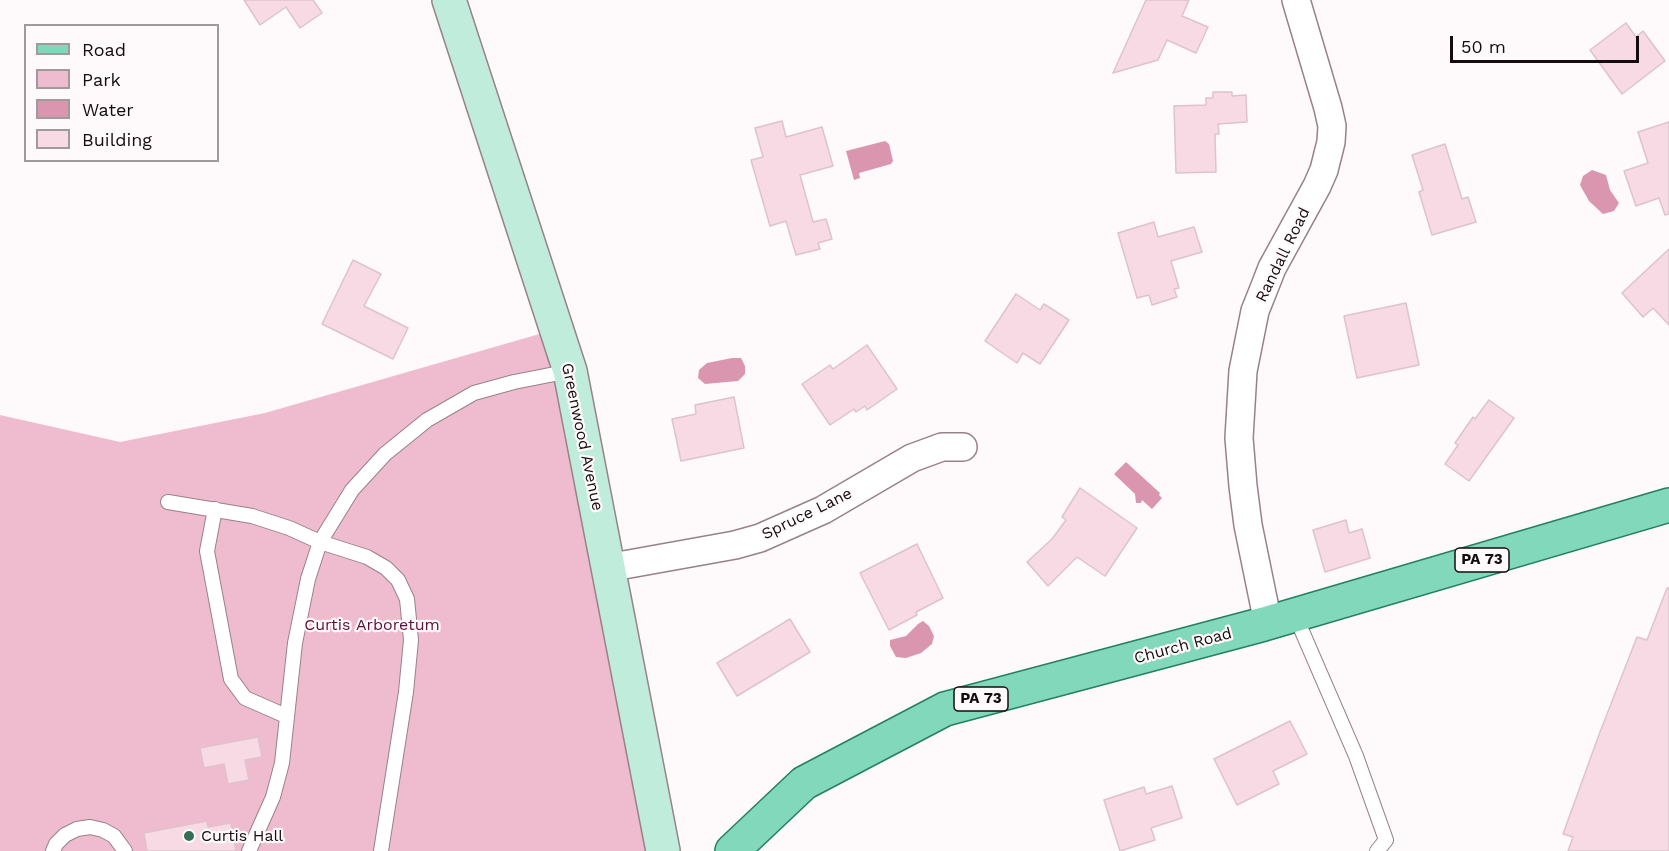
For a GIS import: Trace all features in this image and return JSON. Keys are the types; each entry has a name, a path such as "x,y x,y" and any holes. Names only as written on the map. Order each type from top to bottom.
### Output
{"main road":[{"name":"Greenwood Avenue","path":"449,0 570,371 663,851"},
{"name":"Church Road","path":"732,851 804,783 945,709 1281,619 1669,505"}],"street":[{"name":"Randall Road","path":"1281,619 1248,525 1239,438 1243,370 1256,311 1272,268 1317,186 1324,170 1331,142 1332,126 1329,108 1296,0"},
{"name":"Spruce Lane","path":"608,568 735,545 760,538 824,510 912,458 942,447 963,447"}],"lane":[{"path":"249,851 273,797 282,763 295,643 308,579 320,542 352,490 385,454 427,420 474,393 570,371"},
{"path":"168,502 252,516 289,528 320,542 367,557 386,568 398,580 408,599 411,640 406,692 381,851"},
{"path":"215,509 207,551 231,679 245,698 286,716"},
{"path":"1281,619 1356,756 1386,840 1377,851"},
{"path":"52,851 65,835 77,829 90,827 114,836 125,851"}],"green space":[{"name":"Curtis Arboretum","path":"543,333 555,375 647,851 0,851 0,415 120,442 265,413"}],"water":[{"path":"885,141 889,144 893,161 891,164 859,173 860,178 854,180 846,151"},
{"path":"1592,170 1606,175 1610,190 1619,203 1614,211 1603,214 1589,201 1580,185 1583,176"},
{"path":"741,358 745,366 745,374 738,381 705,384 698,378 699,370 707,363"},
{"path":"1126,462 1160,493 1162,498 1152,509 1142,500 1141,503 1136,503 1135,494 1114,474"},
{"path":"923,621 929,626 934,636 932,644 921,653 906,658 896,657 890,646 890,640 906,636"}],"building":[{"path":"244,0 313,0 322,13 300,28 286,7 260,25"},
{"path":"1146,0 1189,0 1182,16 1208,27 1196,53 1167,40 1158,60 1113,73"},
{"path":"1626,23 1636,37 1643,31 1665,61 1622,94 1590,50"},
{"path":"1213,92 1232,92 1232,96 1246,95 1247,122 1218,124 1219,134 1215,134 1216,172 1176,173 1174,106 1206,105 1206,98 1213,98"},
{"path":"782,121 786,137 822,127 833,166 800,175 813,222 826,219 832,239 818,243 820,249 796,255 786,221 770,226 751,160 763,157 755,128"},
{"path":"1669,122 1669,214 1665,215 1659,198 1636,206 1624,171 1648,163 1638,132"},
{"path":"1445,144 1462,199 1468,197 1476,222 1432,235 1419,192 1423,190 1412,155"},
{"path":"1154,222 1158,237 1194,227 1202,252 1171,261 1179,288 1174,289 1177,297 1152,305 1149,295 1137,298 1118,233"},
{"path":"1669,249 1669,325 1653,308 1643,317 1622,293"},
{"path":"353,260 381,274 364,306 408,328 393,359 322,324"},
{"path":"1016,294 1040,310 1044,304 1069,320 1040,364 1023,353 1017,363 985,341"},
{"path":"1406,303 1419,365 1357,378 1344,316"},
{"path":"867,345 897,389 867,410 865,406 856,412 854,409 830,425 802,384 830,365 833,369"},
{"path":"734,397 744,448 681,461 672,419 696,414 695,405"},
{"path":"1489,400 1514,418 1469,481 1445,464 1458,445 1455,443 1473,417 1475,419"},
{"path":"1080,488 1137,528 1105,576 1077,557 1048,586 1027,562 1052,539 1066,520 1062,517"},
{"path":"1346,520 1349,533 1362,529 1370,558 1325,572 1313,530"},
{"path":"917,544 943,598 889,630 860,573"},
{"path":"1667,588 1669,588 1669,851 1568,851 1573,837 1563,834 1600,732 1637,637 1647,640"},
{"path":"790,619 810,652 737,696 717,663"},
{"path":"1290,721 1307,754 1273,771 1279,784 1237,805 1214,759"},
{"path":"258,737 262,757 245,760 249,780 228,784 224,764 204,768 200,748"},
{"path":"1172,786 1182,818 1151,828 1155,840 1120,851 1104,800 1144,787 1146,794"},
{"name":"Curtis Hall","path":"207,821 208,827 231,823 236,851 147,851 144,833"}],"place":[{"name":"Curtis Hall","path":"189,836"}]}
